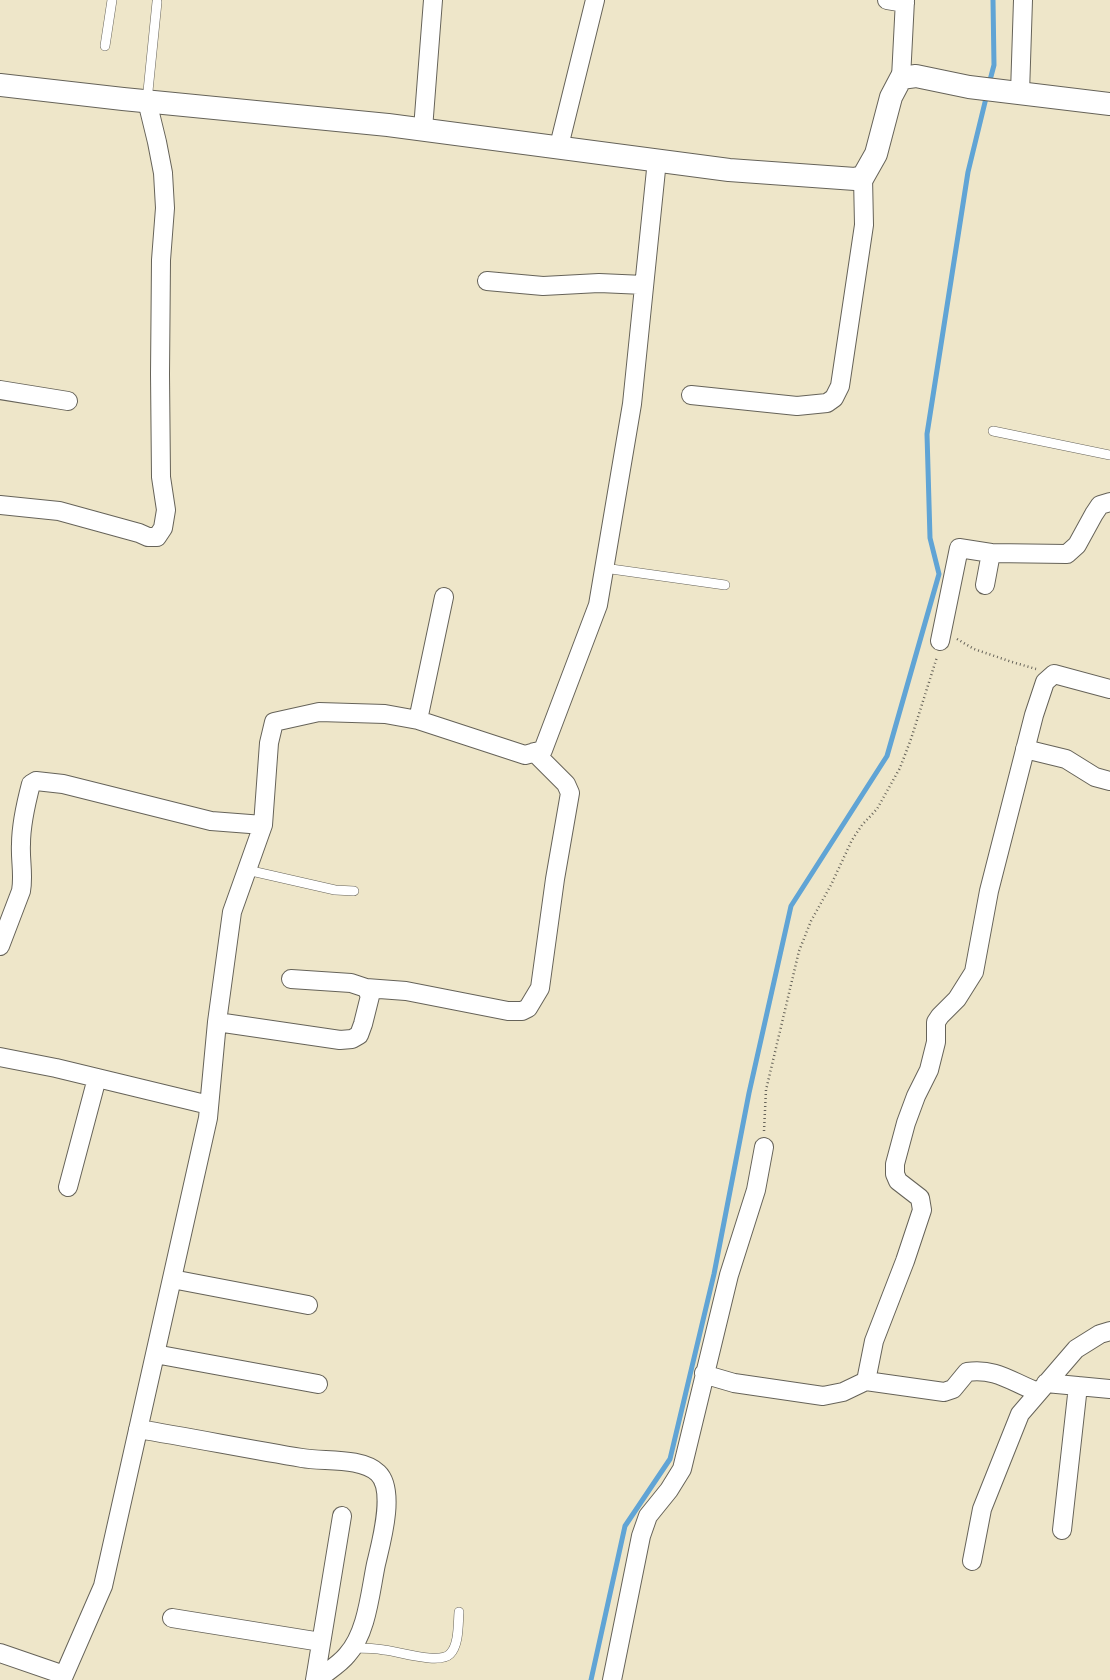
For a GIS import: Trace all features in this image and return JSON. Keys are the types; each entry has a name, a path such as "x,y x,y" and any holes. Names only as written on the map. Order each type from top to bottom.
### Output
{"street":[{"path":"423,129 433,0"},
{"path":"559,146 595,0"},
{"path":"691,395 797,406 827,403 834,398 840,386 864,225 863,177 876,154 890,97 901,78 905,1 887,0"},
{"path":"1016,93 1023,0"},
{"path":"901,78 916,76 969,87 1110,104"},
{"path":"0,85 147,102 423,129 730,170 855,179 863,177"},
{"path":"0,505 59,511 139,533 148,538 157,537 163,528 166,510 161,478 160,374 161,260 165,208 163,173 147,102"},
{"path":"0,1653 63,1678 103,1586 208,1118 217,1022 232,912 263,825 269,743 274,722 319,712 385,714 418,720 525,754 543,750 598,605 632,404 657,160"},
{"path":"487,281 543,286 599,283 644,285"},
{"path":"0,390 68,401"},
{"path":"940,641 959,548 991,553 1067,554 1077,545 1100,505 1110,502"},
{"path":"985,585 991,553"},
{"path":"418,720 444,597"},
{"path":"866,1381 874,1341 905,1261 922,1210 920,1198 898,1181 895,1174 897,1158 906,1123 928,1070 936,1042 936,1022 957,999 974,972 989,891 1034,715 1045,682 1054,674 1110,689"},
{"path":"1025,749 1066,759 1095,777 1110,781"},
{"path":"292,979 351,984 366,988 406,991 508,1011 522,1011 528,1008 540,988 555,879 570,793 566,784 534,752"},
{"path":"0,946 21,891 21,842 27,800 31,784 36,781 63,784 211,821 263,825"},
{"path":"217,1022 340,1040 352,1039 358,1035 363,1024 370,996 366,988"},
{"path":"0,1057 97,1078 209,1105"},
{"path":"68,1187 97,1078"},
{"path":"612,1680 641,1536 648,1516 669,1490 682,1469 729,1274 756,1190 764,1147"},
{"path":"172,1279 308,1306"},
{"path":"972,1561 982,1509 1003,1453 1020,1414 1076,1349 1100,1334 1110,1331"},
{"path":"155,1354 318,1384"},
{"path":"704,1373 734,1383 823,1396 843,1392 866,1381 944,1392 953,1389 967,1372 976,1370 996,1373 1025,1387 1078,1386 1110,1389"},
{"path":"1062,1530 1078,1386"},
{"path":"138,1429 304,1459 354,1463 366,1466 379,1474 386,1488 385,1521 362,1630 353,1648 346,1656 316,1680"},
{"path":"316,1680 342,1516"},
{"path":"172,1618 321,1642"}],"lane":[{"path":"105,46 112,0"},
{"path":"147,102 157,2"},
{"path":"993,431 1110,455"},
{"path":"604,568 725,585"},
{"path":"247,870 334,890 354,891"},
{"path":"353,1648 385,1650 432,1658 446,1657 450,1654 455,1645 459,1612"}],"path":[{"path":"764,1147 766,1090 799,951 811,921 831,885 852,840 862,825 877,809 900,768 912,740 935,666 940,641 944,637 949,637 1012,662 1054,674"}],"waterway":[{"path":"989,84 994,65 993,0"},
{"path":"591,1680 625,1526 670,1459 714,1274 749,1093 791,906 887,756 939,574 930,538 927,434 968,172 987,94"}]}
